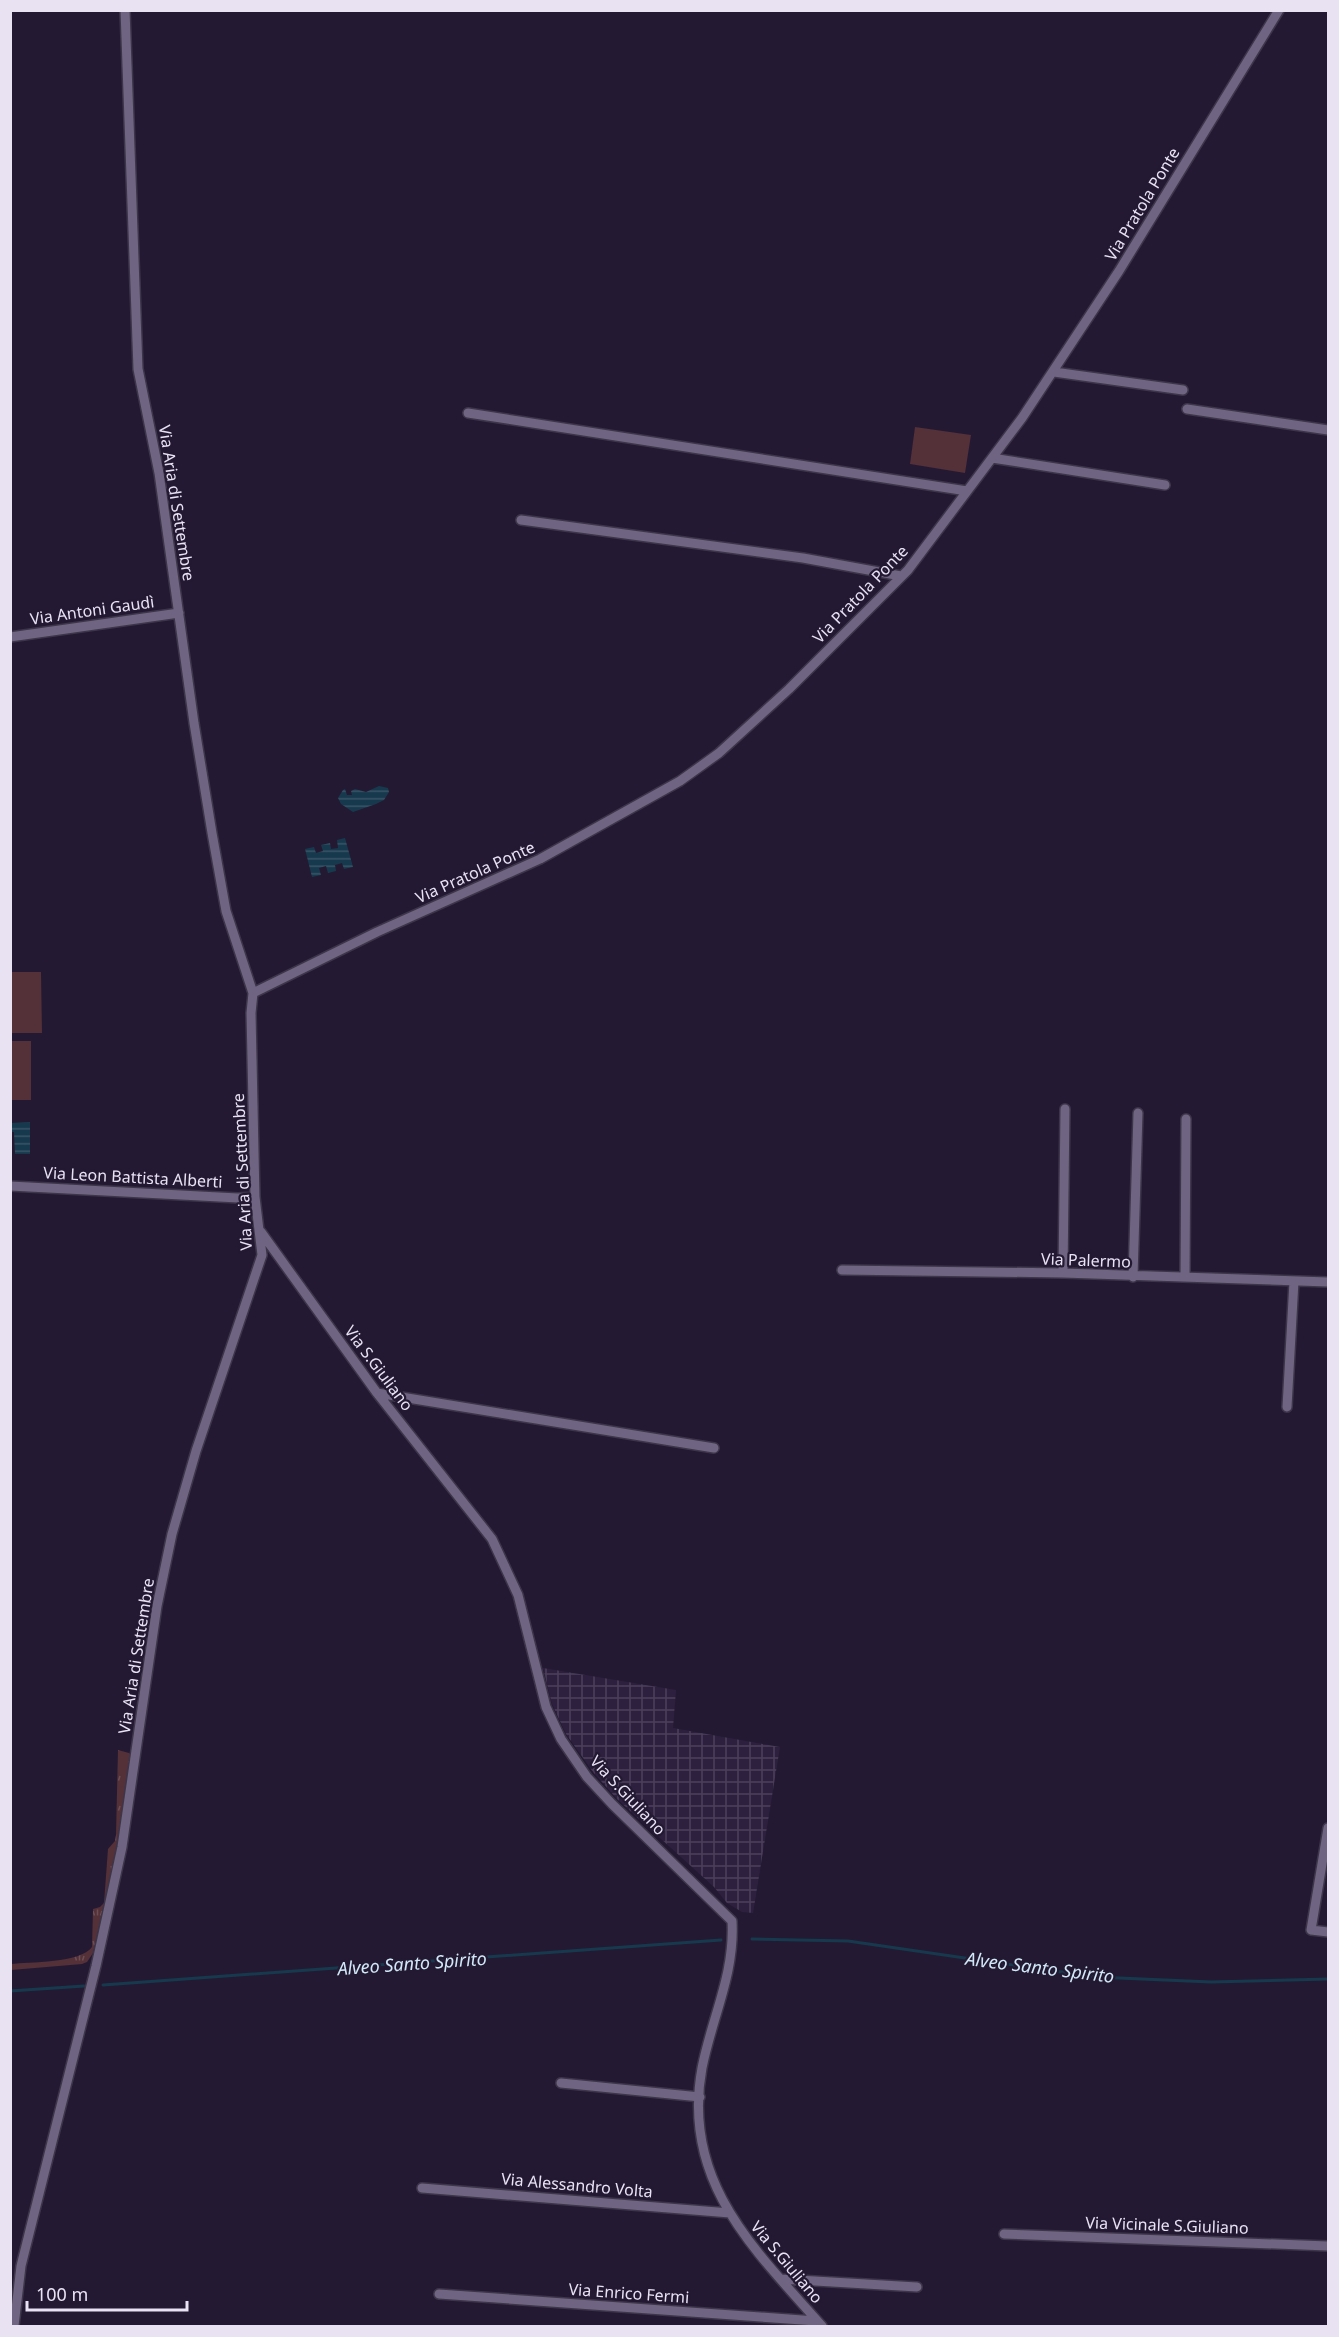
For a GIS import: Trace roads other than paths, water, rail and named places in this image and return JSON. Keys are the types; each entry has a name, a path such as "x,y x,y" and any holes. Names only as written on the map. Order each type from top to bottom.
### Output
{"street":[{"name":"Via Aria di Settembre","path":"14,2326 21,2266 96,1966 122,1847 157,1606 172,1534 196,1451 262,1255 255,1197 251,1013 253,993 226,911 194,723 159,473 138,369 125,10"},
{"name":"Via Pratola Ponte","path":"253,993 377,932 540,859 680,781 719,753 789,689 901,576 992,458 1054,372 1279,10"},
{"path":"1054,372 1183,390"},
{"path":"1186,409 1329,430"},
{"path":"468,413 968,490"},
{"path":"992,458 1165,485"},
{"path":"521,520 803,558 901,576"},
{"name":"Via Antoni Gaudì","path":"10,637 179,613"},
{"path":"1063,1274 1065,1108"},
{"path":"1133,1277 1138,1113"},
{"path":"1185,1277 1186,1119"},
{"name":"Via Leon Battista Alberti","path":"10,1186 255,1197"},
{"name":"Via S.Giuliano","path":"261,1232 377,1393 492,1539 518,1595 546,1707 561,1739 587,1777 612,1804 732,1921 730,1966 702,2068 701,2138 707,2164 719,2196 746,2239 819,2324"},
{"name":"Via Palermo","path":"842,1270 1329,1282"},
{"path":"1287,1407 1294,1281"},
{"path":"377,1393 714,1449"},
{"path":"1329,1828 1311,1930 1329,1932"},
{"path":"561,2083 700,2097"},
{"name":"Via Alessandro Volta","path":"422,2187 730,2213"},
{"name":"Via Vicinale S.Giuliano","path":"1004,2234 1329,2246"},
{"path":"781,2279 917,2287"},
{"name":"Via Enrico Fermi","path":"439,2294 819,2324"}],"water":[{"path":"379,786 388,788 389,792 384,800 353,812 341,804 338,798 345,789 347,795 352,795 351,791 355,789 366,792"},
{"path":"345,838 353,867 344,869 342,863 335,865 336,871 328,873 326,866 319,868 321,875 312,877 305,849 314,847 316,853 323,851 321,845 330,843 331,849 338,848 337,840"},
{"path":"30,1122 30,1154 15,1154 14,1132 11,1132 11,1123"}],"waterway":[{"name":"Alveo Santo Spirito","path":"752,1939 848,1941 1096,1977 1211,1982 1328,1979"},
{"name":"Alveo Santo Spirito","path":"103,1985 721,1940"},
{"name":"Alveo Santo Spirito","path":"10,1991 84,1986"}]}
